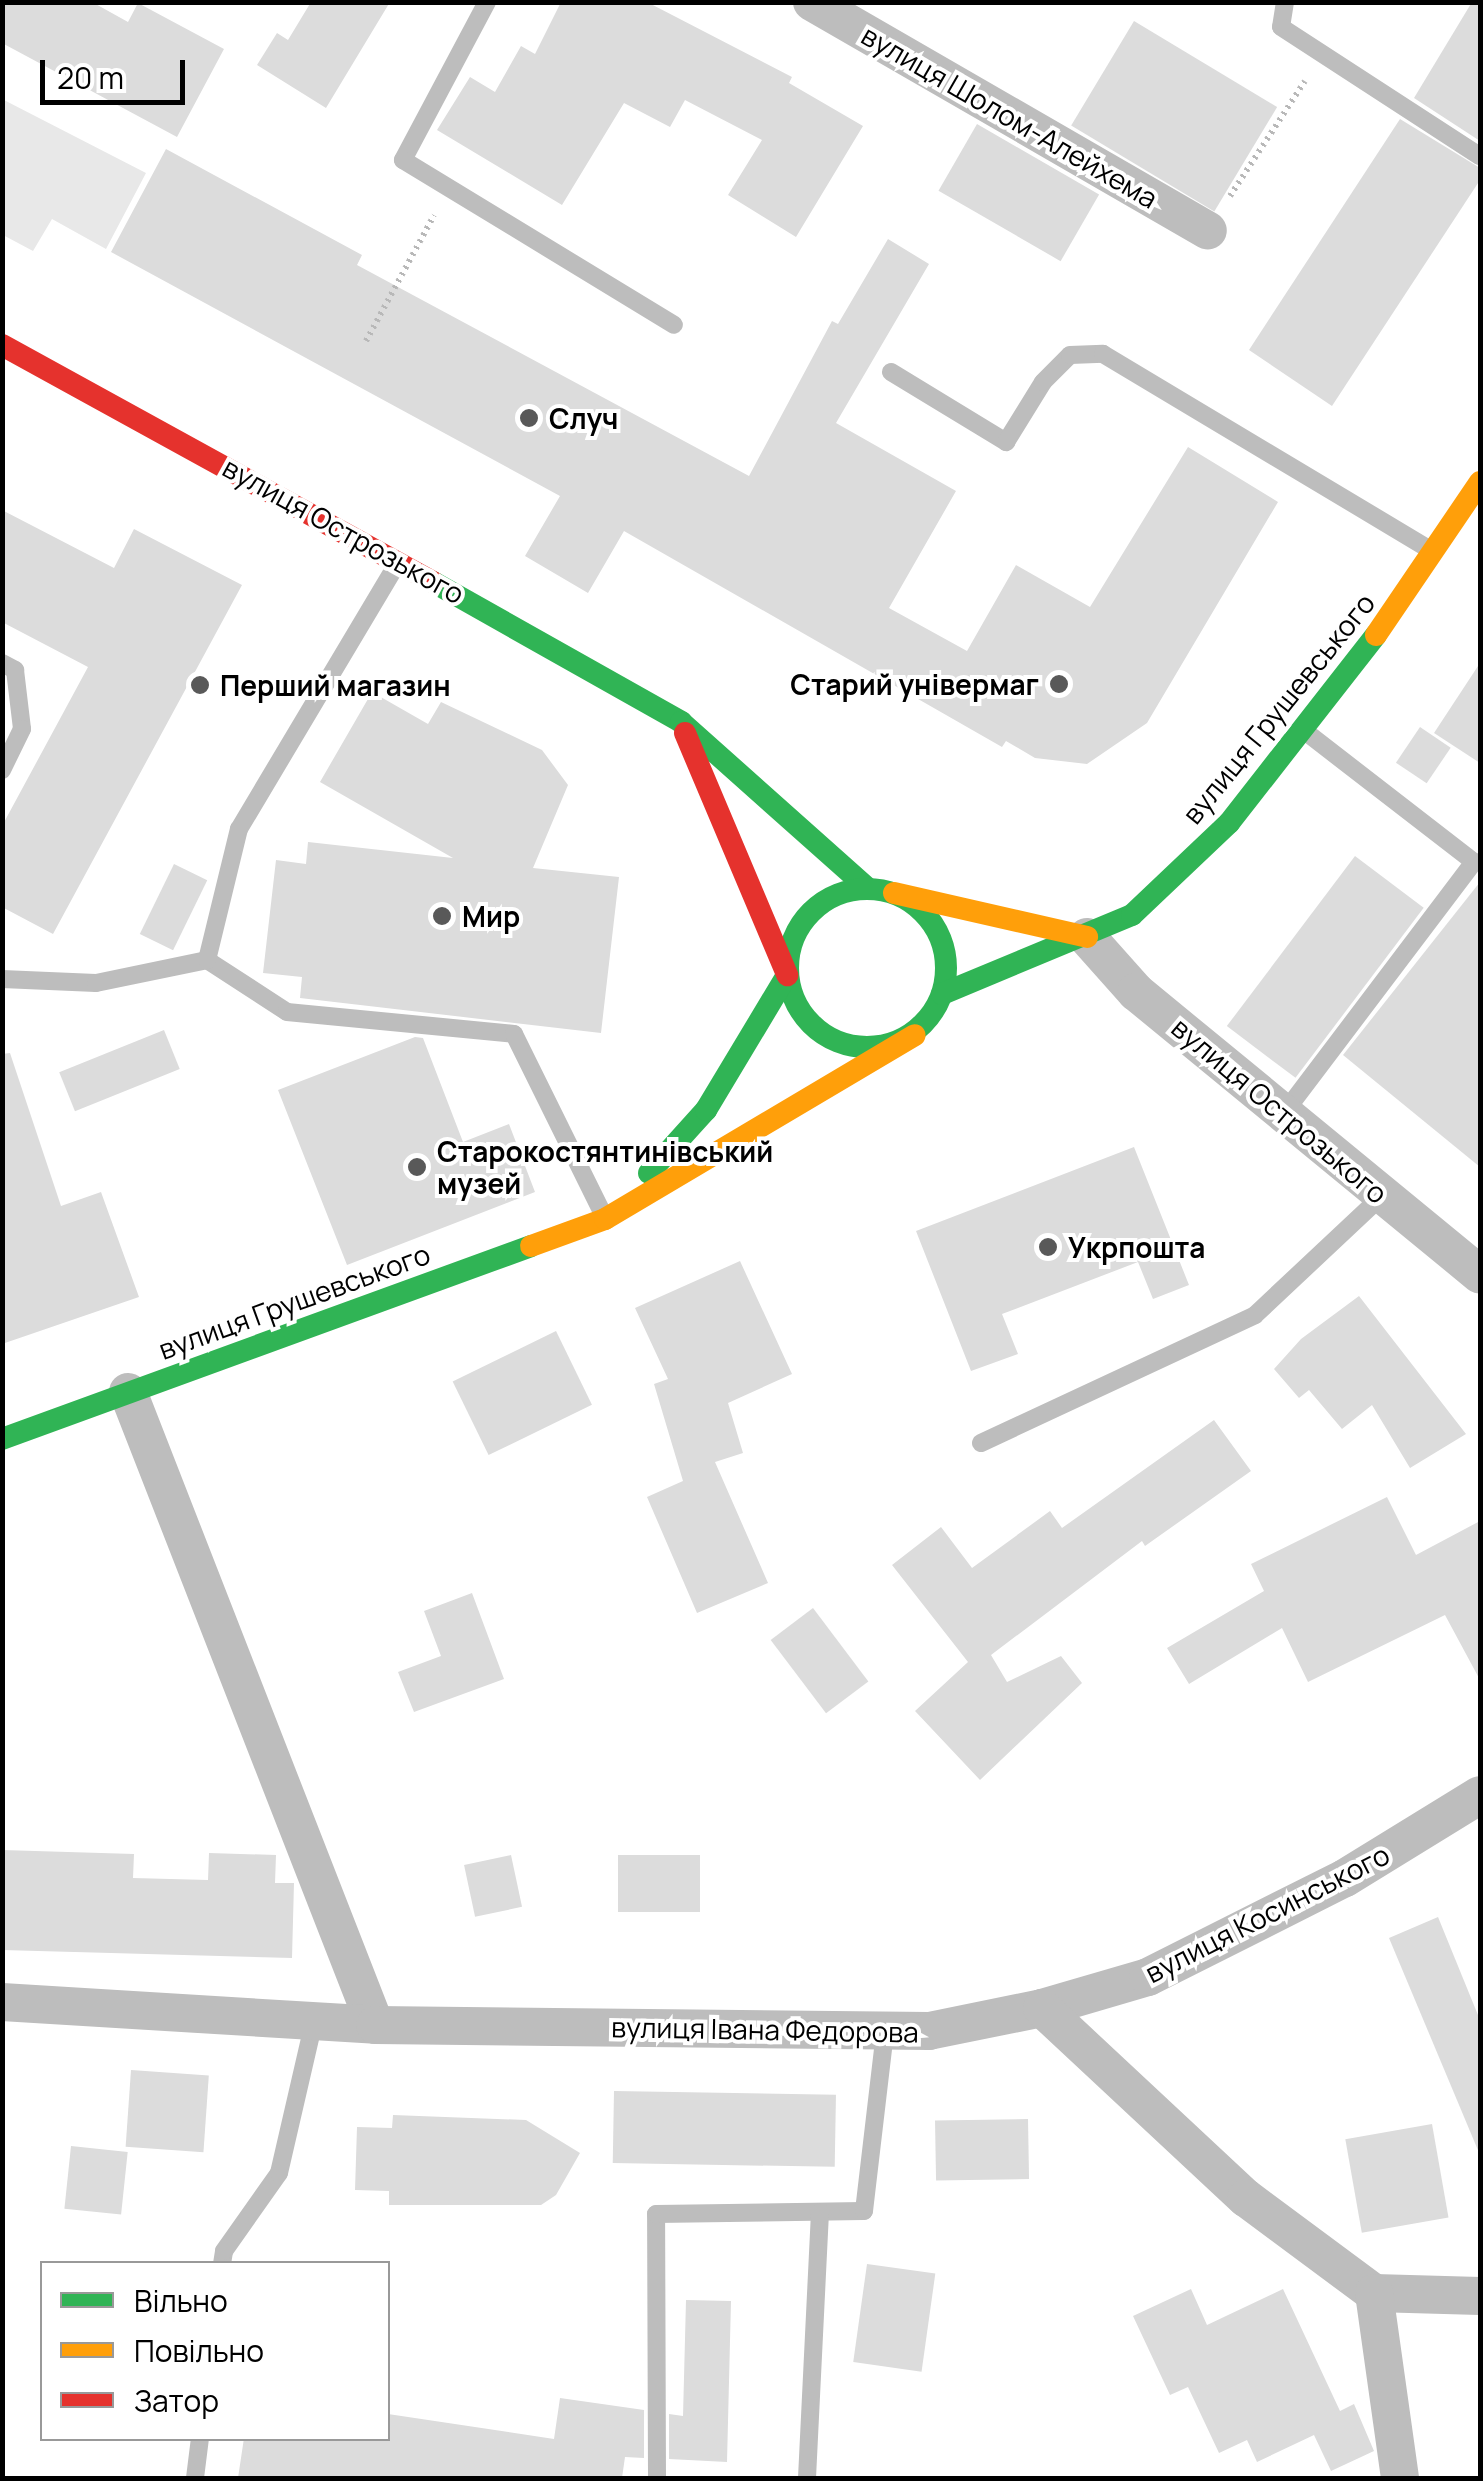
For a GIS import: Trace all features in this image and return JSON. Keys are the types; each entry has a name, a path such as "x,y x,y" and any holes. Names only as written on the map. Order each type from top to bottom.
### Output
{"main road":[{"name":"вулиця Острозького","path":"2,345 400,559 681,722 867,888"},
{"name":"вулиця Грушевського","path":"942,994 1132,914 1228,823 1436,553 1480,482"},
{"path":"681,722 787,975 793,999 823,1035 869,1048 916,1035 942,994 946,969 932,922 894,893"},
{"path":"787,975 800,924 841,892 867,888 1086,936"},
{"name":"вулиця Грушевського","path":"606,1218 706,1110 787,975"},
{"name":"вулиця Грушевського","path":"2,1439 606,1218 916,1035"}],"street":[{"name":"вулиця Шолом-Алейхема","path":"812,2 1208,231"},
{"name":"вулиця Острозького","path":"1086,936 1136,992 1480,1275"},
{"path":"128,1392 375,2025"},
{"name":"вулиця Косинського","path":"1042,2008 1164,1969 1345,1878 1480,1794"},
{"name":"вулиця Івана Федорова","path":"2,2002 375,2025 929,2032 1042,2008"},
{"path":"1042,2008 1246,2198 1374,2292 1480,2296"},
{"path":"1374,2292 1400,2478"}],"lane":[{"path":"486,2 403,160 674,324"},
{"path":"1286,2 1281,26 1480,156"},
{"path":"891,372 1006,442 1044,382 1070,355 1103,354 1436,553"},
{"path":"207,960 238,829 400,559"},
{"path":"2,663 15,670 22,729 2,770"},
{"path":"1284,1114 1474,862 1302,730"},
{"path":"2,979 96,982 207,960 287,1012 514,1034 606,1218"},
{"path":"981,1442 1255,1315 1383,1195"},
{"path":"222,2261 224,2250 280,2173 314,2021"},
{"path":"657,2478 656,2214 864,2211 886,2031"},
{"path":"807,2478 820,2212"},
{"path":"195,2478 200,2441"}],"path":[{"path":"1208,231 1322,54"},
{"path":"366,341 449,188"}],"shaded area":[{"path":"2,99 146,173 106,249 52,219 33,251 3,235"}],"building":[{"path":"2,2 92,2 128,22 138,3 224,49 177,137 2,43"},
{"path":"311,2 390,2 326,108 257,65 277,33 288,40"},
{"path":"561,2 647,2 792,77 789,83 863,126 796,237 728,195 762,140 685,100 670,127 624,103 562,205 437,130 470,77 495,92 521,46 535,54"},
{"path":"1472,2 1480,2 1480,141 1414,98"},
{"path":"1134,21 1277,107 1214,212 1071,126"},
{"path":"1400,119 1480,168 1480,180 1332,406 1249,350"},
{"path":"977,124 1099,194 1061,261 938,191"},
{"path":"166,149 362,255 357,265 749,476 832,321 838,324 888,239 929,264 836,423 956,491 889,608 967,651 1016,565 1090,607 1188,447 1278,502 1147,723 1087,764 1035,758 1006,741 1002,747 624,531 588,593 525,556 560,496 111,252"},
{"path":"2,510 114,568 134,529 242,585 53,934 2,907 2,826 88,667 2,622"},
{"path":"1480,663 1480,763 1434,733"},
{"name":"Мир","path":"372,692 428,724 441,702 542,750 568,785 533,868 619,877 601,1033 300,998 302,977 263,973 276,860 306,864 308,842 453,858 320,782"},
{"path":"1420,727 1451,748 1427,783 1396,763"},
{"path":"1355,856 1424,908 1295,1078 1227,1026"},
{"path":"174,864 207,880 173,950 140,934"},
{"path":"1480,882 1480,1167 1343,1055"},
{"path":"164,1030 180,1069 75,1111 59,1072"},
{"name":"Старокостянтинівський музей","path":"415,1037 423,1038 463,1142 509,1124 535,1192 347,1265 278,1090"},
{"path":"10,1053 61,1206 101,1192 139,1297 2,1344 2,1054"},
{"name":"Укрпошта","path":"1134,1147 1189,1285 1153,1299 1138,1262 1002,1314 1018,1354 971,1371 916,1231"},
{"path":"740,1261 792,1374 728,1403 743,1453 715,1462 768,1583 697,1613 647,1497 683,1481 654,1384 668,1379 635,1308"},
{"path":"1359,1296 1466,1434 1410,1468 1372,1405 1342,1429 1309,1390 1299,1398 1274,1369 1301,1339"},
{"path":"556,1331 592,1405 489,1455 453,1381"},
{"path":"1214,1420 1251,1471 1145,1546 1142,1541 991,1655 1007,1682 1061,1656 1082,1683 980,1780 915,1711 968,1662 892,1565 941,1527 972,1568 1050,1511 1062,1528"},
{"path":"1387,1497 1416,1555 1480,1521 1480,1680 1445,1615 1308,1682 1282,1628 1189,1684 1167,1648 1264,1591 1251,1564"},
{"path":"472,1593 504,1679 414,1712 398,1672 441,1656 424,1611"},
{"path":"813,1608 868,1681 826,1713 771,1640"},
{"path":"2,1850 134,1854 133,1878 208,1880 209,1853 276,1855 275,1883 294,1883 292,1958 2,1950"},
{"path":"511,1855 522,1907 475,1917 464,1865"},
{"path":"618,1855 700,1855 700,1912 618,1912"},
{"path":"1438,1917 1480,2020 1480,2155 1389,1938"},
{"path":"131,2070 209,2075 203,2152 126,2147"},
{"path":"614,2091 836,2095 835,2167 613,2163"},
{"path":"393,2115 526,2120 580,2153 556,2195 541,2205 389,2205 389,2191 355,2190 357,2127 392,2128"},
{"path":"1028,2119 1029,2179 936,2181 935,2121"},
{"path":"1432,2124 1448,2218 1362,2233 1345,2139"},
{"path":"71,2146 128,2152 121,2215 64,2209"},
{"path":"867,2264 935,2274 922,2372 853,2362"},
{"path":"1191,2289 1207,2325 1283,2289 1340,2411 1354,2404 1374,2451 1331,2471 1314,2435 1257,2462 1247,2440 1219,2453 1188,2387 1170,2395 1133,2316"},
{"path":"686,2300 731,2301 727,2462 669,2459 669,2414 683,2416"},
{"path":"560,2398 644,2410 644,2458 625,2457 622,2478 238,2478 244,2441 390,2441 390,2414 554,2439"}],"traffic: fast":[{"path":"433,582 681,722 867,888"},
{"path":"942,994 1132,915 1229,823 1376,635"},
{"path":"867,889 897,895 923,912 940,938 946,968 940,998 923,1024 897,1041 867,1047 837,1041 811,1024 794,998 788,968 794,938 811,912 837,895 867,889"},
{"path":"649,1173 706,1110 787,975"},
{"path":"2,1439 531,1246"}],"traffic: slow":[{"path":"1376,635 1480,482"},
{"path":"894,893 1087,937"},
{"path":"531,1246 605,1219 915,1035"}],"traffic: jam":[{"path":"2,345 433,582"},
{"path":"685,733 787,975"}],"place":[{"name":"Случ","path":"529,418"},
{"name":"Старий універмаг","path":"1059,684"},
{"name":"Перший магазин","path":"200,685"},
{"name":"Мир","path":"442,916"},
{"name":"Старокостянтинівський музей","path":"417,1167"},
{"name":"Укрпошта","path":"1048,1247"}]}
